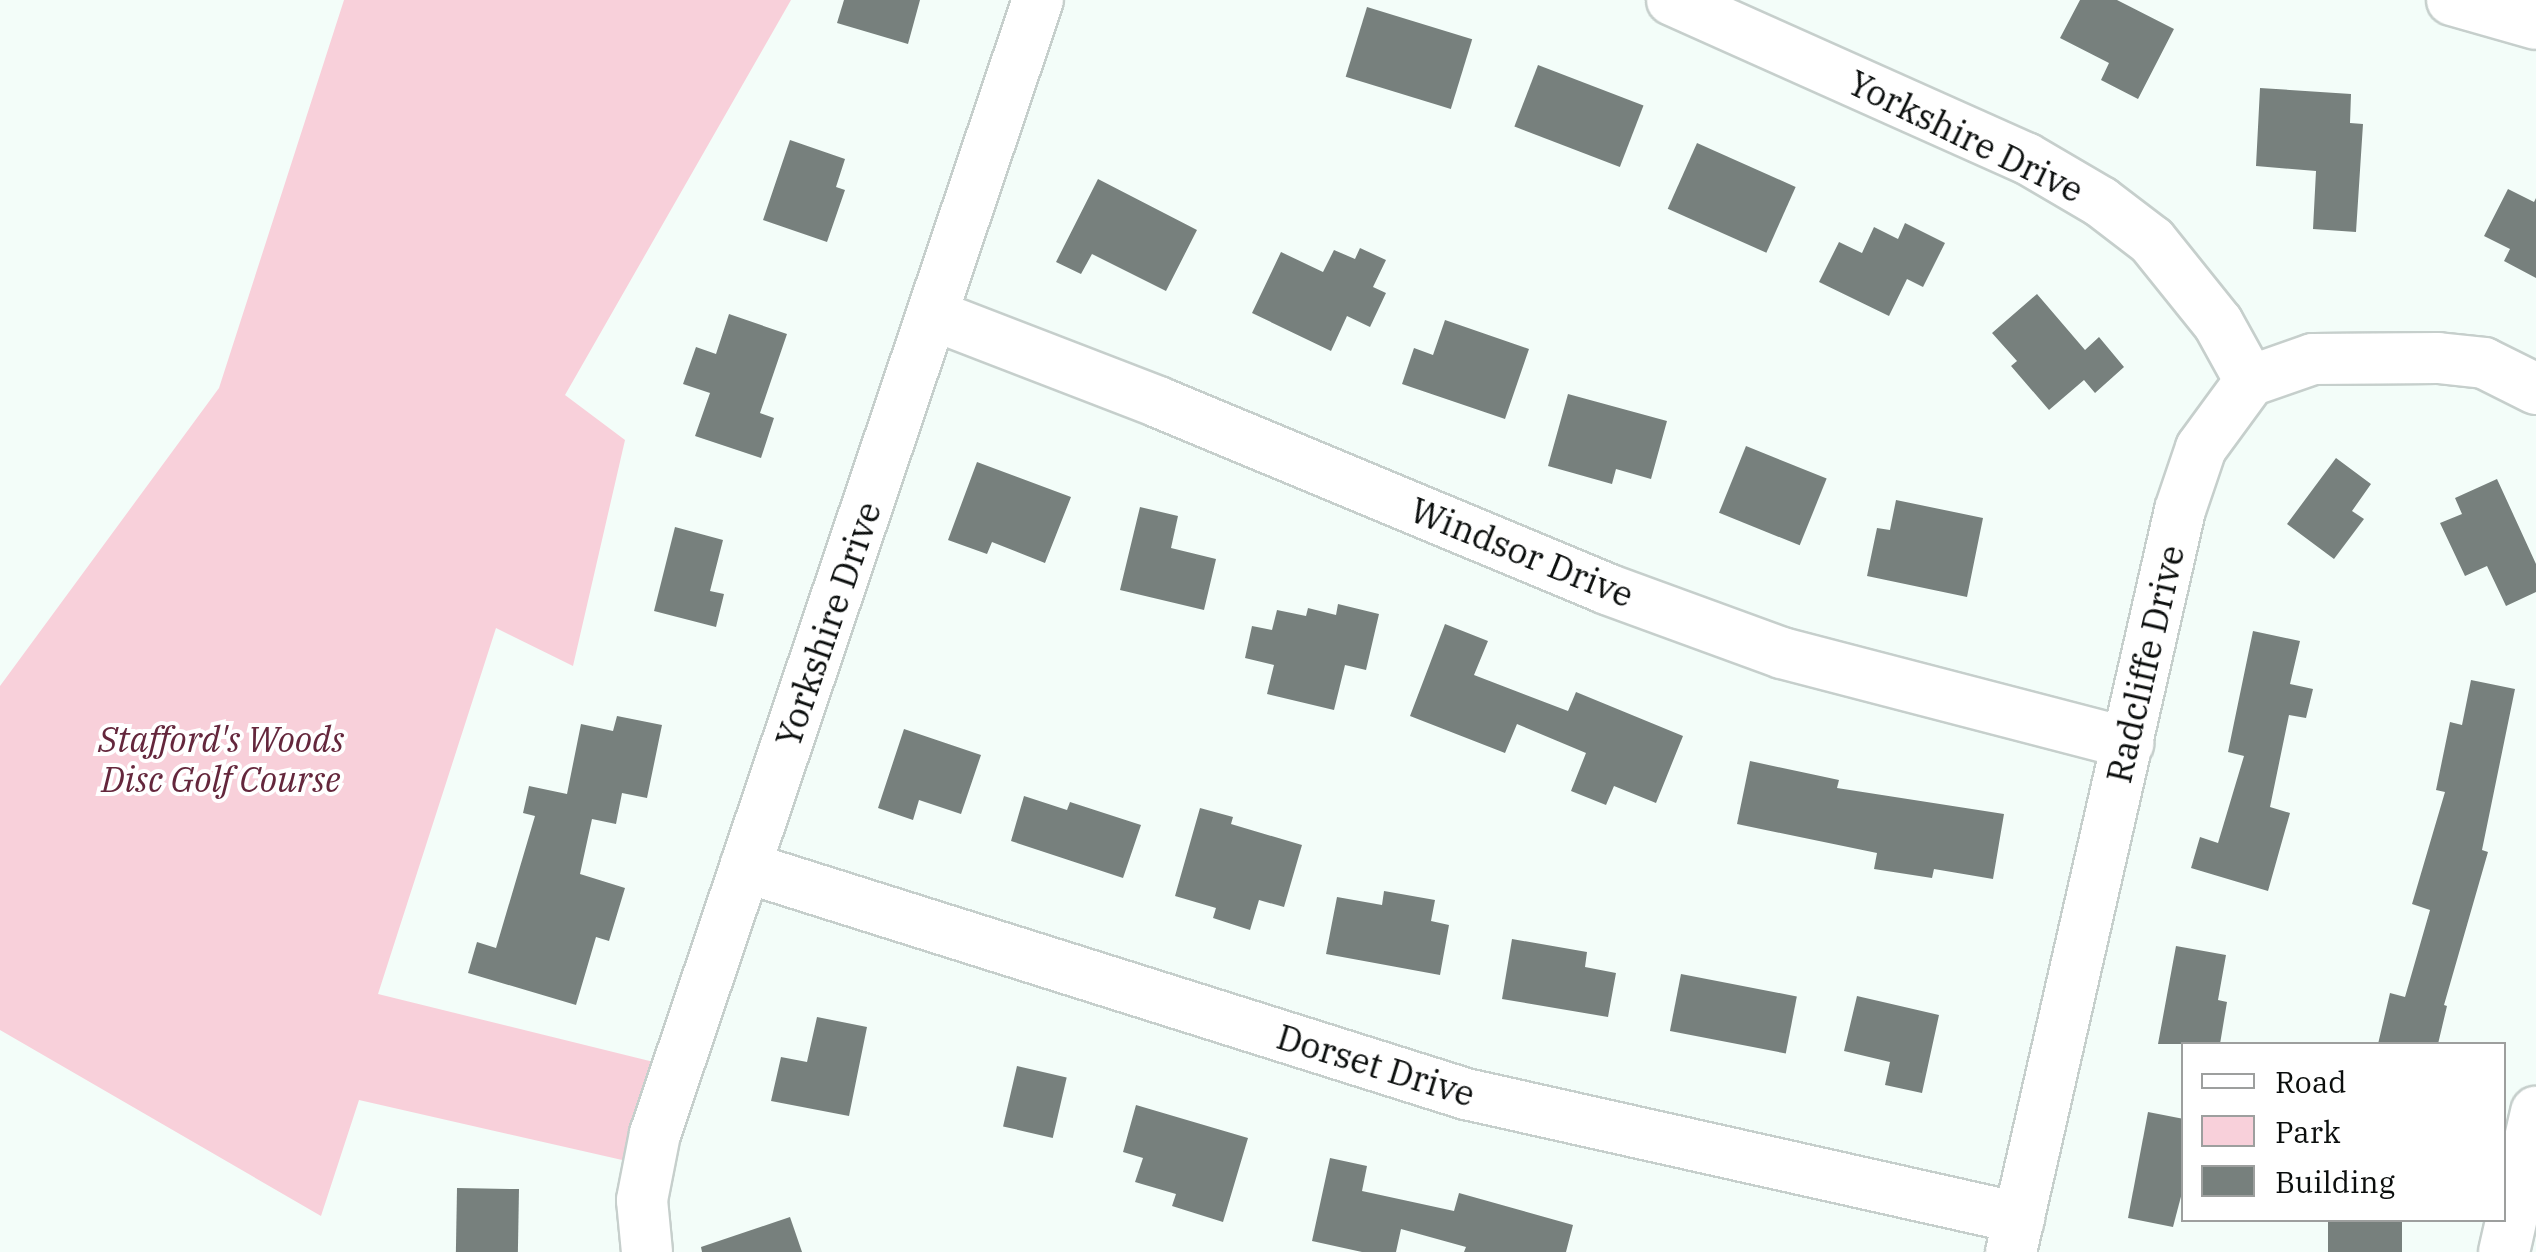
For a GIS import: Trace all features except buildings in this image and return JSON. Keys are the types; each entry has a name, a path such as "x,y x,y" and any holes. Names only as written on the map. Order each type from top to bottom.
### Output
{"street":[{"name":"Yorkshire Drive","path":"646,1252 642,1200 654,1134 1038,0"},
{"name":"Yorkshire Drive","path":"1672,0 2026,158 2101,202 2152,240 2218,324 2250,380"},
{"path":"2452,0 2536,24"},
{"name":"Windsor Drive","path":"932,315 1158,402 1607,589 1782,653 2128,743"},
{"path":"2250,380 2313,360 2438,358 2484,363 2536,389"},
{"name":"Radcliffe Drive","path":"2015,1235 2180,510 2201,448 2250,380"},
{"name":"Dorset Drive","path":"745,867 1466,1094 2015,1235"},
{"path":"2504,1252 2536,1112"}],"green space":[{"name":"Stafford's Woods Disc Golf Course","path":"344,0 791,0 565,395 625,440 573,666 496,628 378,994 678,1068 653,1167 359,1100 321,1216 0,1030 0,686 219,388"}]}
